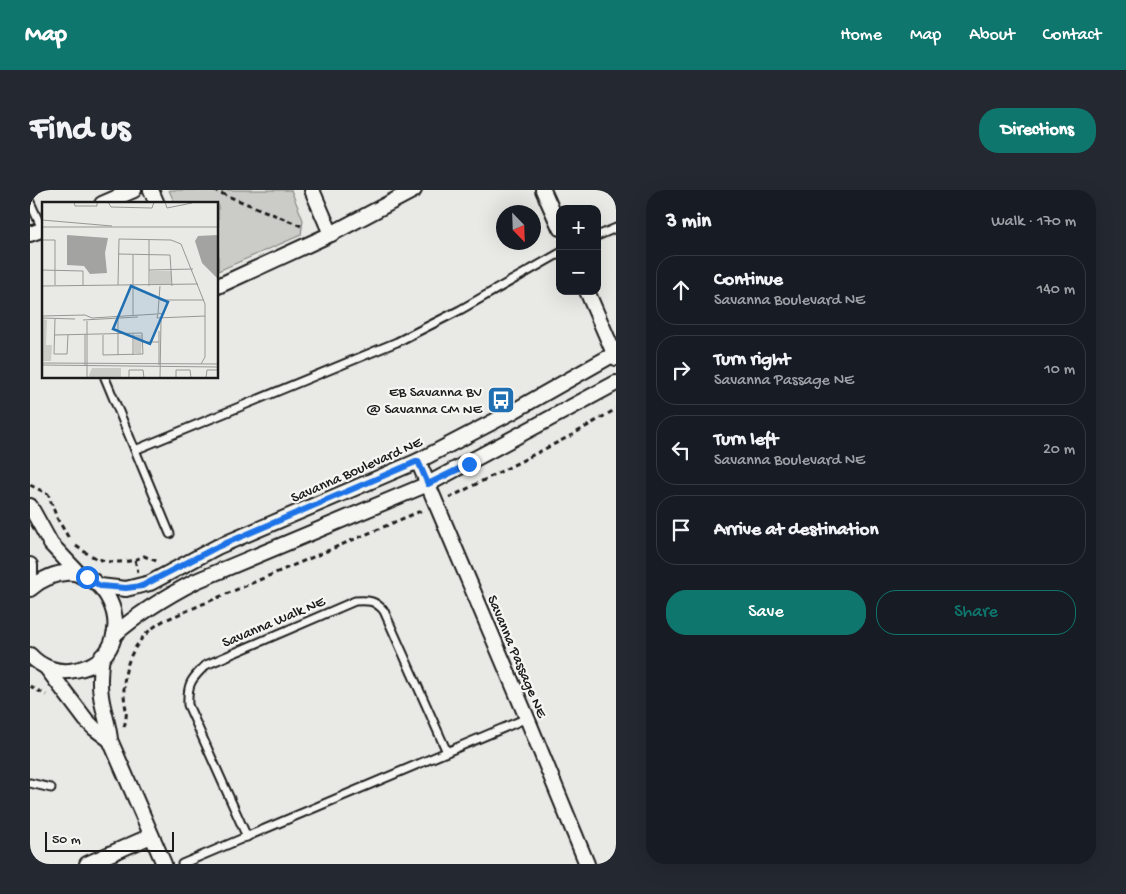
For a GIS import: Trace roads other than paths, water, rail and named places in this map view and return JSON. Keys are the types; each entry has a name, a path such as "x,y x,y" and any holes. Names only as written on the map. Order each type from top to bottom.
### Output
{"street":[{"path":"107,202 134,190"},
{"path":"151,190 156,202"},
{"path":"312,190 331,234"},
{"path":"219,286 331,234 414,190"},
{"path":"543,190 556,219"},
{"path":"589,295 615,355"},
{"name":"Savanna Boulevard NE","path":"100,586 126,588 150,583 217,547 418,461 615,355"},
{"path":"114,634 132,619 176,591 196,581 428,484 616,383"},
{"name":"Savanna Passage NE","path":"418,461 527,718 586,864"},
{"path":"30,506 51,544 81,576"},
{"path":"30,565 30,576"},
{"path":"30,589 41,580 56,574 72,573 87,577 100,586 110,599 116,622 110,646 93,664 82,669 64,671 35,661"},
{"path":"102,656 99,672 101,696 109,724 110,740 164,864"},
{"path":"35,661 86,720 110,740"},
{"path":"87,864 152,836"}],"lane":[{"path":"30,202 40,232"},
{"path":"601,234 616,228"},
{"path":"135,450 397,342 460,310 556,255"},
{"path":"105,379 170,534"},
{"name":"Savanna Walk NE","path":"247,837 188,705 187,690 193,677 206,665 355,601 371,600 384,611 447,752"},
{"path":"182,864 527,718"},
{"path":"30,783 51,788"}],"place":[{"name":"EB Savanna BV @ Savanna CM NE","path":"501,400"}]}
